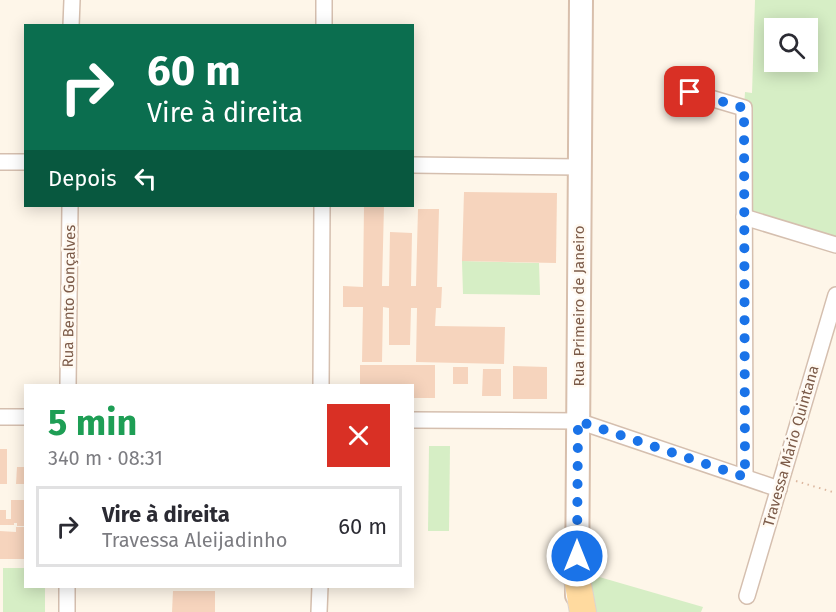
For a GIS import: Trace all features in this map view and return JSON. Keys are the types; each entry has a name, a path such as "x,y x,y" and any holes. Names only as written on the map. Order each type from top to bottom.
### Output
{"main road":[{"path":"577,579 583,612"}],"street":[{"path":"71,24 72,0"},
{"path":"324,0 324,24"},
{"name":"Rua Primeiro de Janeiro","path":"576,612 581,0"},
{"path":"690,92 744,108 745,477"},
{"path":"0,162 24,162"},
{"path":"414,165 580,167"},
{"name":"Rua Bento Gonçalves","path":"68,384 70,207"},
{"path":"321,384 322,207"},
{"path":"744,217 836,245"},
{"name":"Travessa Mário Quintana","path":"747,596 836,295"},
{"path":"0,417 24,417"},
{"path":"414,420 578,421 745,477 781,483"},
{"path":"67,588 67,612"},
{"path":"319,612 320,588"}],"path":[{"path":"781,483 836,493"}],"green space":[{"path":"755,0 836,0 836,245 744,217 745,92 752,93"},
{"path":"462,261 539,263 540,295 463,294"},
{"path":"429,446 450,446 449,531 428,531"},
{"path":"3,568 24,568 24,588 45,588 45,612 3,612"},
{"path":"582,572 703,607 701,612 589,612"}],"building":[{"path":"464,192 557,193 556,263 462,261"},
{"path":"364,207 384,207 382,286 389,286 390,232 412,233 411,286 416,286 418,209 439,209 437,287 442,287 441,308 436,308 435,326 505,327 504,364 416,362 417,308 411,308 410,345 389,345 389,308 383,307 382,362 362,362 363,307 343,307 343,286 363,287"},
{"path":"360,365 435,365 435,398 414,398 414,384 360,384"},
{"path":"513,366 547,367 547,399 513,399"},
{"path":"453,367 468,367 468,384 453,384"},
{"path":"483,369 501,369 501,396 482,396"},
{"path":"0,449 7,449 7,484 0,484"},
{"path":"17,467 24,467 24,484 16,484"},
{"path":"11,500 24,500 24,526 17,526 17,523 0,525 0,510 6,510 6,519 11,519"},
{"path":"16,527 24,527 24,559 0,559 0,531 16,532"},
{"path":"173,591 215,591 215,612 172,612"}],"route":[{"path":"577,556 578,421 745,477 744,108 690,92"}]}
